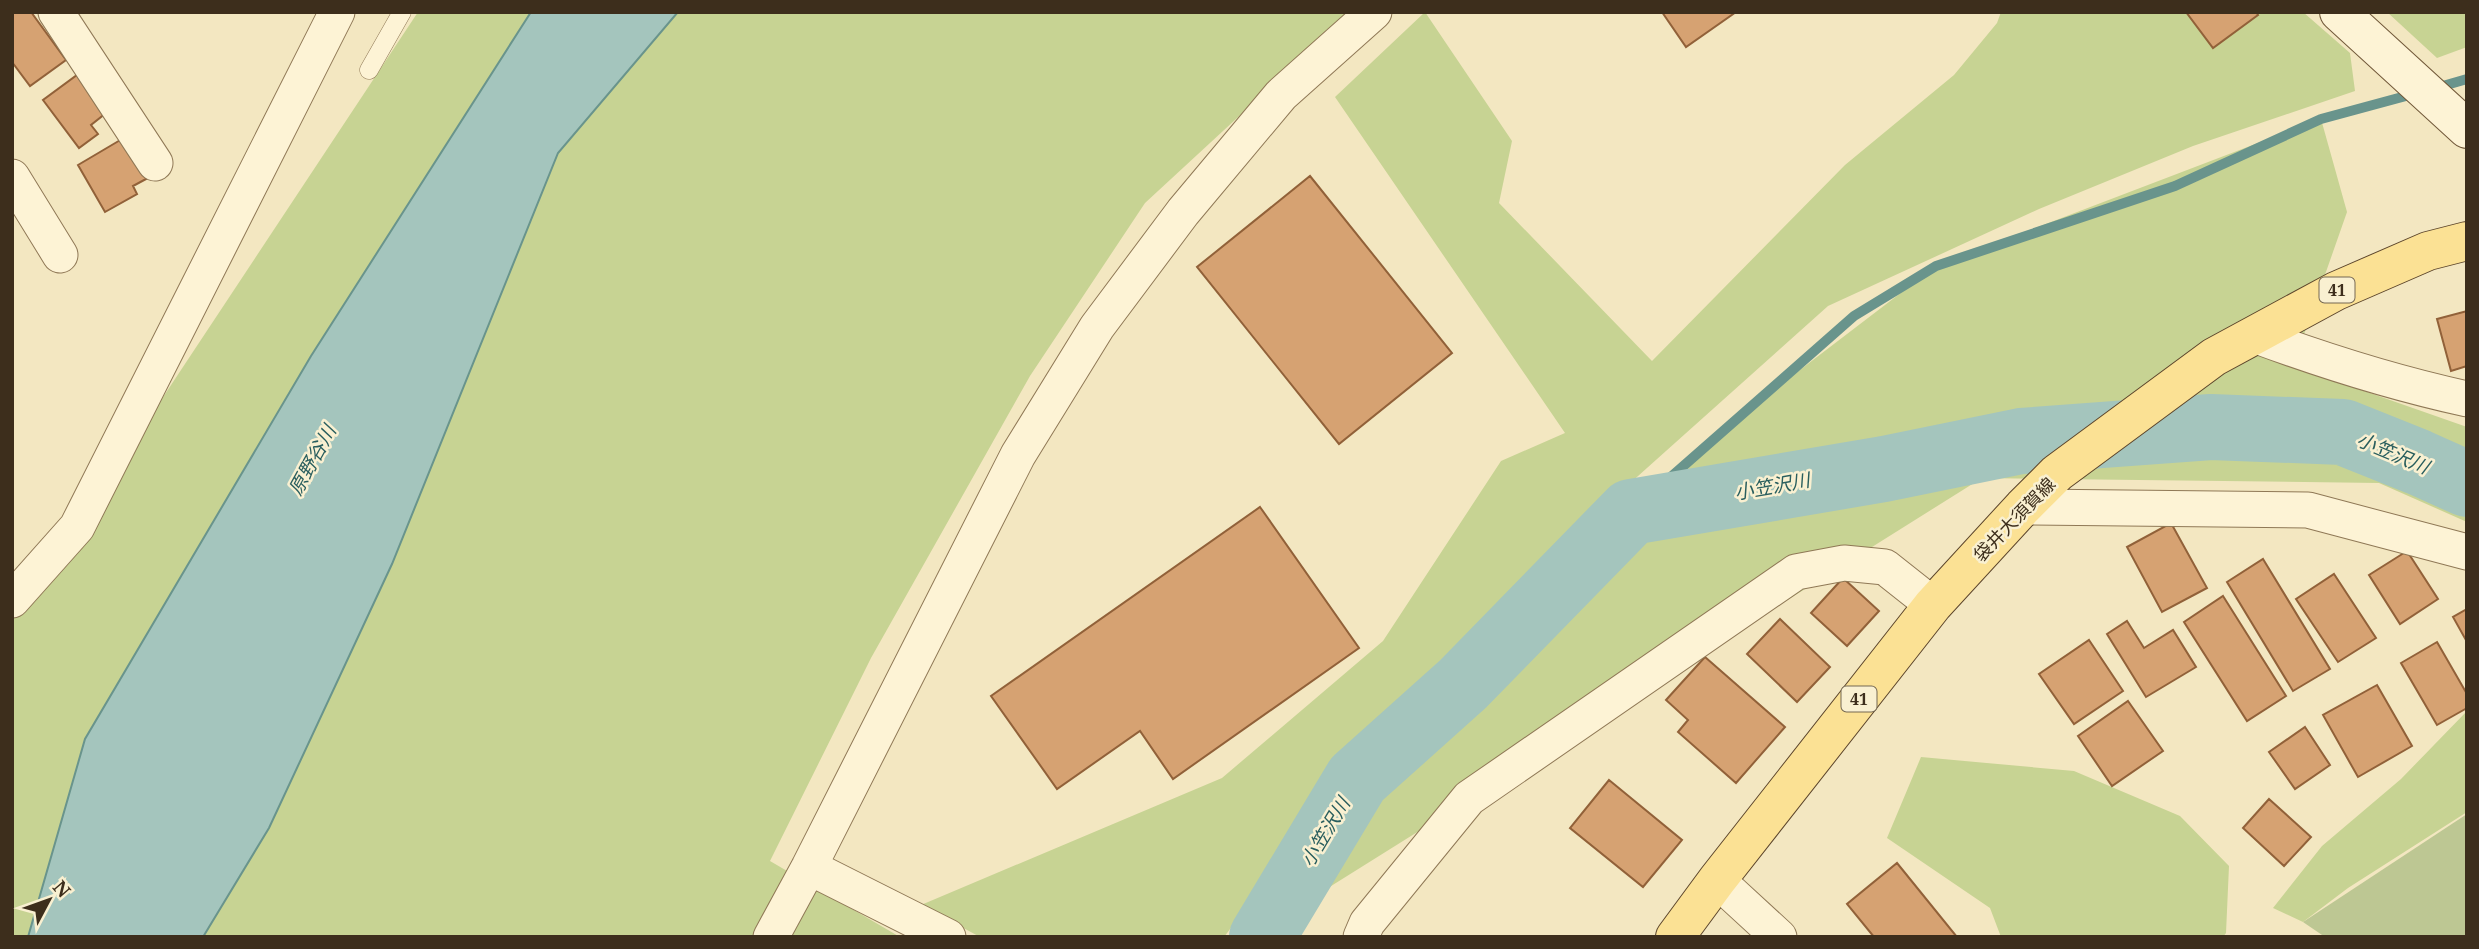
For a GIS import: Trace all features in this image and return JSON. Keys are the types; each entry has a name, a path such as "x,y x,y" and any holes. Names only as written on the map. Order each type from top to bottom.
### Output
{"main road":[{"name":"袋井大須賀線","path":"1675,937 1933,605 2057,473 2214,357 2336,291 2428,251 2467,241"}],"street":[{"path":"55,12 155,163"},
{"path":"12,600 77,527 337,12"},
{"path":"771,937 1018,455 1097,327 1184,212 1281,95 1374,12"},
{"path":"2351,24 2467,129"},
{"path":"12,177 60,256"},
{"path":"2254,335 2316,358 2409,386 2467,399"},
{"path":"2023,507 2308,510 2467,552"},
{"path":"1361,937 1367,923 1469,798 1796,572 1844,563 1885,567 1933,605"},
{"path":"809,867 948,937"},
{"path":"1717,880 1779,937"}],"lane":[{"path":"369,70 402,12"}],"green space":[{"path":"418,12 1355,12 1145,203 1030,376 871,658 770,861 900,937 12,937 12,590 77,527"},
{"path":"1425,12 1512,141 1499,203 1652,361 1845,165 1954,75 1997,23 2001,12 2303,12 2350,53 2355,91 2193,146 2039,209 1828,306 1552,553 1418,682 1224,937 980,937 921,905 1222,778 1383,641 1501,461 1565,433 1335,97"},
{"path":"2387,12 2467,12 2467,47 2437,58"},
{"path":"2321,119 2347,212 2293,366 2467,427 2467,522 2379,483 1982,478 1269,925 1463,684 1741,415 1936,266"},
{"path":"2467,711 2467,812 2348,888 2303,922 2273,908 2322,846 2401,779"},
{"path":"1921,757 2074,771 2180,816 2229,866 2226,933 2223,937 2001,937 1990,908 1887,838"},
{"path":"2467,814 2467,937 2325,937 2303,922"}],"water":[{"name":"原野谷川","path":"531,12 678,12 558,153 392,564 269,828 203,937 28,937 85,739 311,356"}],"building":[{"path":"12,12 31,12 66,60 30,86 12,62"},
{"path":"1662,12 1736,12 1686,47"},
{"path":"2186,12 2256,12 2258,15 2213,48"},
{"path":"77,75 106,113 91,125 98,134 79,148 43,100"},
{"path":"122,139 146,179 133,186 137,194 105,212 78,165"},
{"path":"1310,176 1452,353 1339,444 1197,267"},
{"path":"2467,311 2467,366 2451,371 2437,319"},
{"path":"1260,507 1359,648 1173,779 1140,731 1057,789 991,696"},
{"path":"2171,523 2207,588 2162,612 2127,547"},
{"path":"2407,551 2438,599 2400,624 2369,575"},
{"path":"2263,559 2330,669 2293,691 2227,582"},
{"path":"2334,574 2376,638 2338,662 2296,599"},
{"path":"1843,578 1879,611 1847,646 1811,613"},
{"path":"2223,596 2286,696 2247,721 2184,622"},
{"path":"2467,609 2467,642 2453,617"},
{"path":"1780,619 1830,667 1797,702 1747,654"},
{"path":"2127,621 2144,648 2173,630 2196,667 2146,697 2107,634"},
{"path":"2089,640 2123,691 2074,724 2039,674"},
{"path":"2437,642 2467,694 2467,708 2437,725 2401,663"},
{"path":"1705,657 1785,727 1736,783 1678,732 1688,720 1666,700"},
{"path":"2377,685 2412,746 2358,777 2323,715"},
{"path":"2128,701 2163,751 2112,786 2078,736"},
{"path":"2305,727 2330,765 2295,789 2269,752"},
{"path":"1609,780 1682,840 1643,887 1570,828"},
{"path":"2269,799 2311,837 2284,866 2243,828"},
{"path":"1897,863 1957,937 1874,937 1847,904"}],"waterway":[{"path":"2436,88 2467,79"},
{"path":"1631,512 1854,316 1936,266 2175,186 2321,119 2417,93"},
{"name":"小笠沢川","path":"1262,937 1357,779 1463,684 1631,512 1884,469 2021,441 2211,427 2343,432 2467,484"}]}
